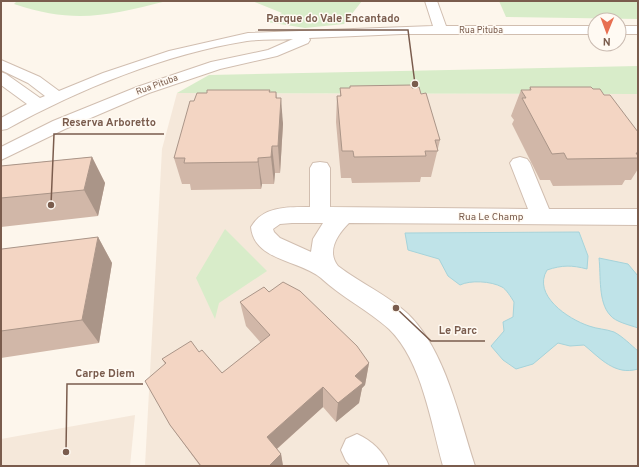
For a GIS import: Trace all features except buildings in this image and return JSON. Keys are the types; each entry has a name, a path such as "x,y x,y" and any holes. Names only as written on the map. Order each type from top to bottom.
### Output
{"street":[{"path":"431,1 441,30"},
{"name":"Rua Pituba","path":"1,125 38,105 108,76 199,47 248,37 320,35 382,30 587,30"},
{"path":"627,30 638,30"},
{"name":"Rua Pituba","path":"1,154 59,125 143,90 216,65 272,53 320,35"},
{"path":"199,47 216,65"},
{"path":"1,64 34,80 57,97"},
{"path":"59,125 114,91 117,86 116,83 108,76"},
{"path":"1,77 38,105"},
{"path":"520,162 542,217"},
{"path":"320,168 332,216 329,229 324,236 322,254 327,270"},
{"name":"Rua Le Champ","path":"459,466 430,372 417,345 399,322 327,270 272,244 263,236 262,227 268,220 278,216 638,218"}],"shaded area":[{"path":"177,93 638,94 638,466 145,466 162,149"},
{"path":"135,415 130,466 1,466 1,439"}],"green space":[{"path":"17,1 167,1 108,14 73,16 35,10 14,4"},
{"path":"252,1 362,1 344,24 305,28 267,22 282,13"},
{"path":"499,1 638,1 638,19 627,19 627,12 587,12 587,18 506,17"},
{"path":"638,66 638,94 177,93 209,75"},
{"path":"225,229 267,271 219,303 215,319 196,278"}],"water":[{"path":"579,232 588,256 587,269 567,266 547,270 544,279 544,288 554,305 571,318 589,326 614,332 638,351 638,369 630,371 615,368 602,360 584,345 570,346 558,343 533,364 516,369 503,360 491,346 504,331 503,322 513,317 514,302 507,291 504,288 487,282 469,282 460,285 448,276 439,259 408,250 405,233"},
{"path":"599,258 628,264 638,276 638,328 615,320 606,310 602,296"}],"place":[{"name":"Parque do Vale Encantado","path":"415,84"},
{"name":"Reserva Arboretto","path":"51,205"},
{"name":"Le Parc","path":"396,308"},
{"name":"Carpe Diem","path":"66,452"}]}
